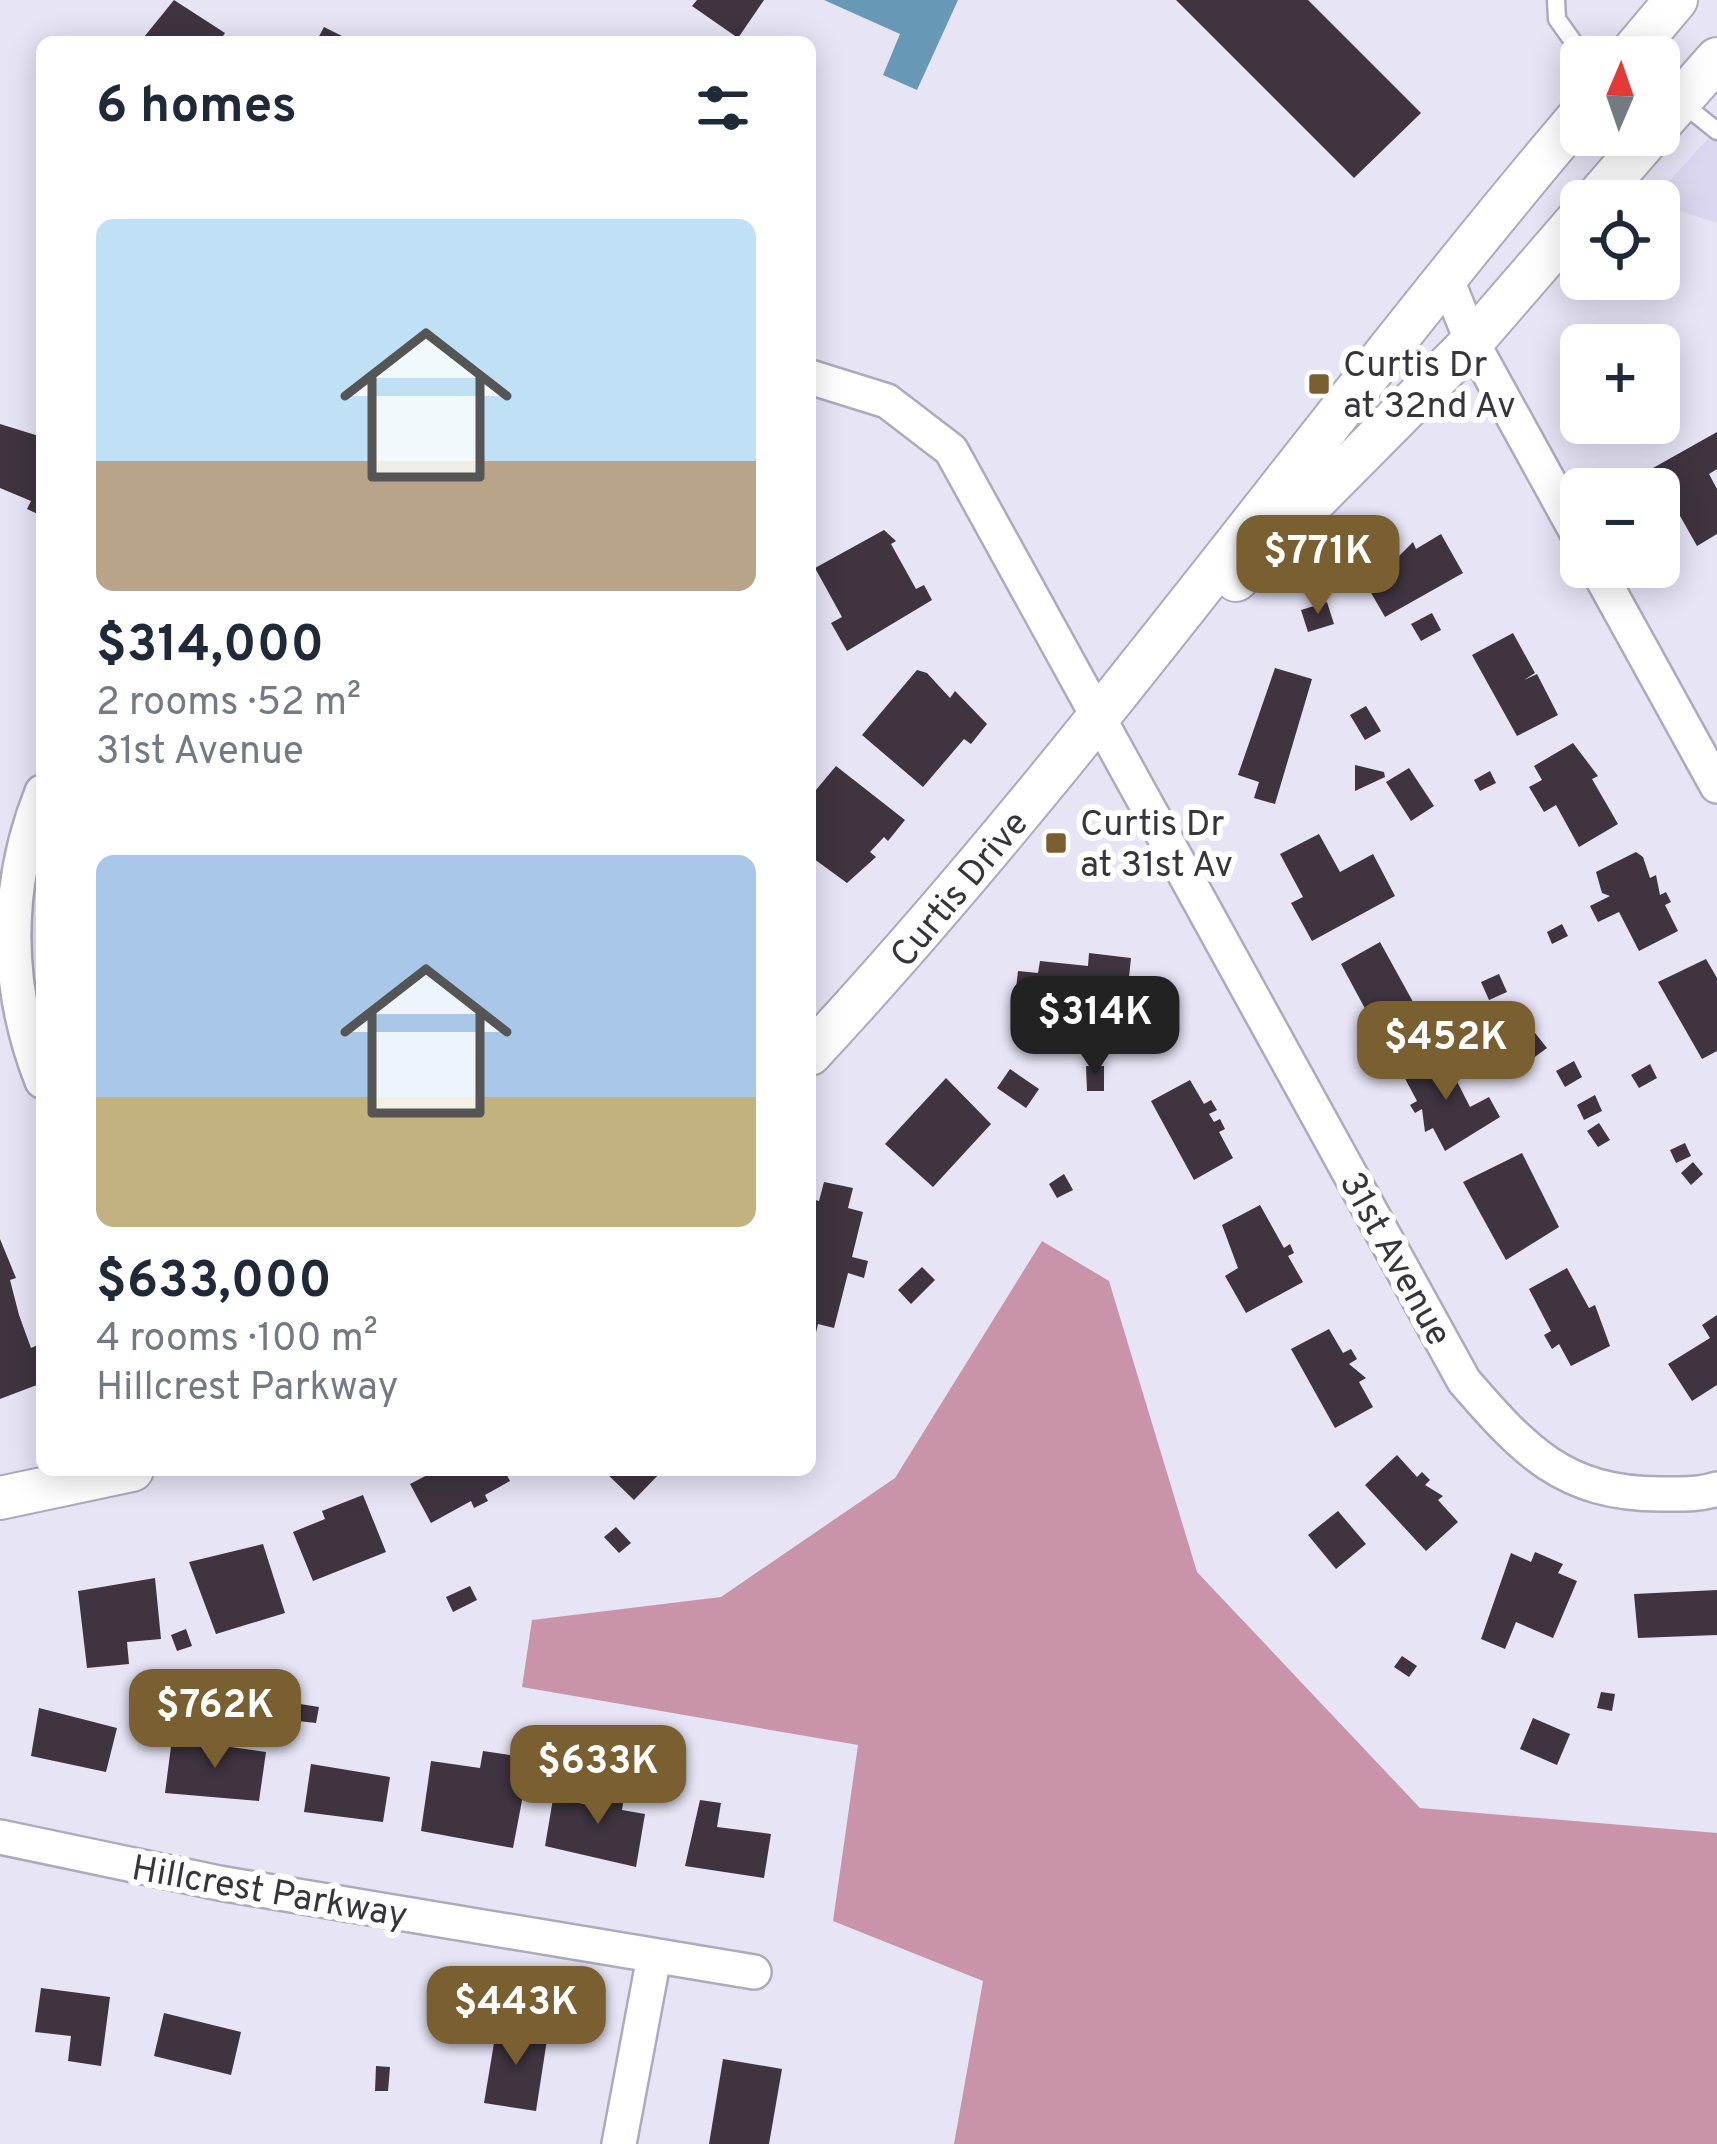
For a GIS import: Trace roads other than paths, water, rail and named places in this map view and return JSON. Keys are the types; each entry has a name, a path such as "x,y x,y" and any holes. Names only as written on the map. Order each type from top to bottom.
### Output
{"street":[{"path":"1646,36 1676,0"},
{"path":"1680,94 1717,59"},
{"name":"Curtis Drive","path":"816,1047 981,863 1444,275 1560,139"},
{"path":"1612,180 1633,156"},
{"name":"Curtis Drive","path":"1100,717 1472,342 1560,240"},
{"path":"1444,275 1472,342 1560,502"},
{"name":"31st Avenue","path":"816,378 887,401 951,449 1464,1381 1525,1450 1571,1479 1626,1494 1717,1489"},
{"path":"1608,588 1717,786"},
{"path":"36,815 18,881 7,989 36,1065"},
{"path":"0,1498 104,1476"},
{"name":"Hillcrest Parkway","path":"0,1838 219,1883 754,1972"},
{"path":"619,2144 654,1957"}],"lane":[{"path":"1556,0 1557,19 1569,36"},
{"path":"1680,114 1717,131"}],"water":[{"path":"824,0 958,0 917,90 883,75 900,34"}],"place":[{"name":"Curtis Dr at 32nd Av","path":"1319,384"},
{"name":"Curtis Dr at 31st Av","path":"1056,843"}]}
